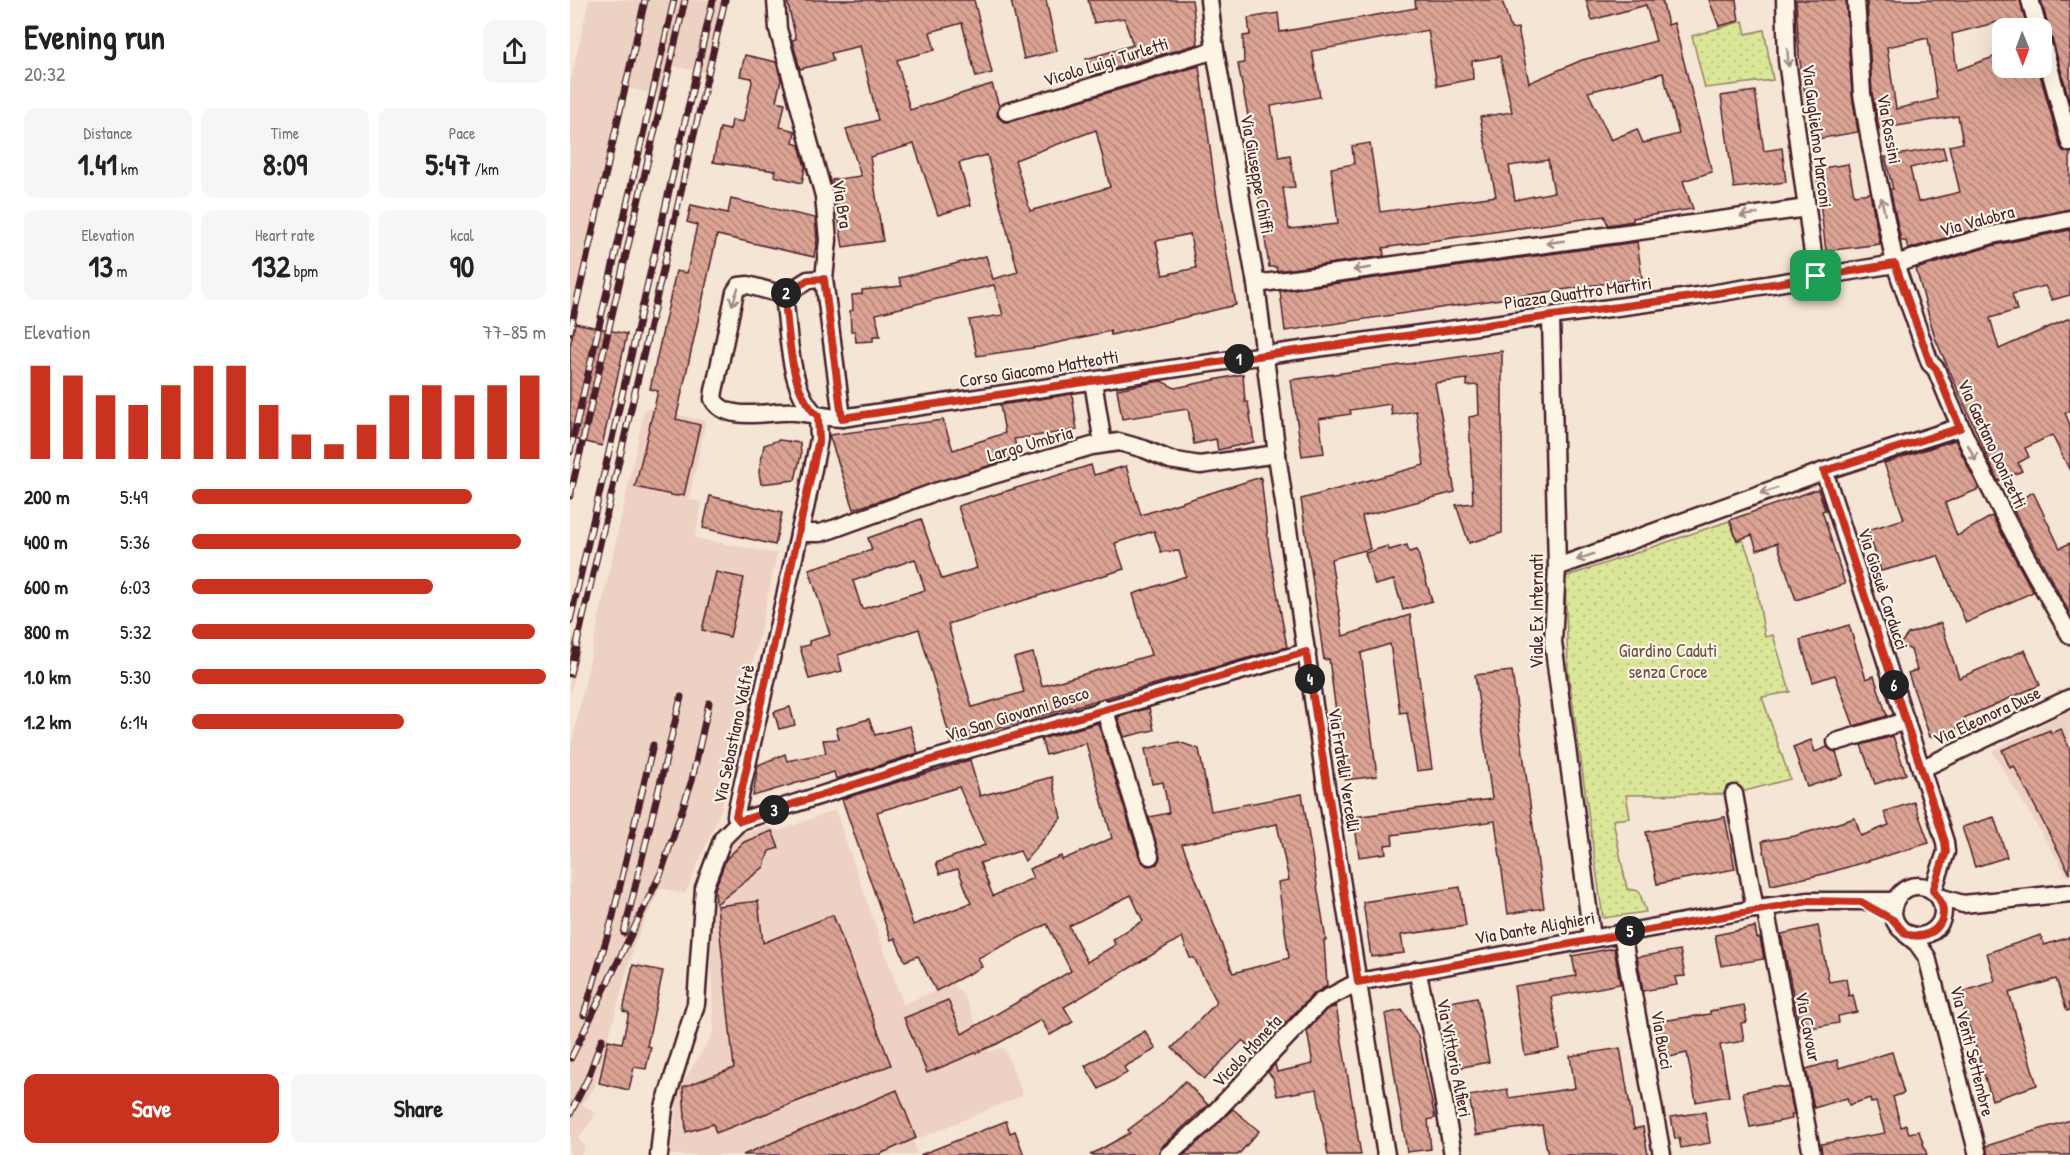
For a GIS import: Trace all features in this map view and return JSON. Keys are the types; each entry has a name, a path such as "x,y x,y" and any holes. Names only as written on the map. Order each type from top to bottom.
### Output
{"street":[{"name":"Via Bra","path":"776,0 778,30 824,196 828,240 824,279 842,418"},
{"name":"Via Giuseppe Chiffi","path":"1209,0 1215,50 1256,284 1265,355"},
{"name":"Via Guglielmo Marconi","path":"1785,0 1787,60 1816,276"},
{"name":"Via Rossini","path":"1856,0 1862,94 1895,264"},
{"path":"2030,0 2035,18"},
{"name":"Vicolo Luigi Turletti","path":"1007,112 1215,50"},
{"path":"2052,77 2070,143"},
{"path":"1256,284 1807,208"},
{"name":"Via Valobra","path":"1895,264 1992,235 2070,219"},
{"name":"Piazza Quattro Martiri","path":"1265,355 1551,317 1895,264"},
{"name":"Via Gaetano Donizetti","path":"1895,264 1930,363 1936,369 1960,428 2018,546 2070,634"},
{"path":"818,416 807,406 798,391 784,295 808,280 824,279"},
{"name":"Corso Giacomo Matteotti","path":"784,295 748,285 739,286 735,292 713,399 721,408 738,413 792,411 842,418 1265,355"},
{"name":"Viale Ex Internati","path":"1551,317 1557,567 1553,642 1592,938"},
{"name":"Via Fratelli Vercelli","path":"1265,355 1306,652 1386,1155"},
{"path":"1093,381 1103,444"},
{"name":"Via Sebastiano Valfrè","path":"659,1155 664,1107 696,1004 705,888 723,838 740,821 736,816 737,809 819,439 818,416"},
{"path":"1557,567 1824,471 1960,428"},
{"name":"Largo Umbria","path":"799,533 820,533 935,492 1103,444 1119,442 1170,460 1200,465 1277,454"},
{"name":"Via Giosuè Carducci","path":"1824,471 1906,721 1946,852 1936,894"},
{"name":"Via San Giovanni Bosco","path":"740,821 1104,708 1306,652"},
{"name":"Via Eleonora Duse","path":"1921,769 2070,698"},
{"path":"1104,708 1150,856"},
{"path":"1836,742 1906,721"},
{"name":"Via Cavour","path":"1734,794 1812,1155"},
{"path":"1963,904 1925,936 1906,934 1893,920 1894,901 1899,893 1916,885 1963,904 2070,893"},
{"path":"1927,957 1943,906 1936,894"},
{"name":"Via Dante Alighieri","path":"1358,982 1760,908 1809,901 1894,901"},
{"name":"Via Dante Alighieri","path":"1861,902 1893,920"},
{"name":"Via Bucci","path":"1622,933 1662,1155"},
{"name":"Via Venti Settembre","path":"1906,934 1917,943 1927,957 1978,1155"},
{"name":"Via Vittorio Alfieri","path":"1416,970 1434,1050 1453,1155"},
{"name":"Vicolo Moneta","path":"1168,1155 1204,1124 1320,1002 1358,982"}],"shaded area":[{"path":"589,0 727,0 710,74 674,66 667,96 629,88 570,346 570,85"},
{"path":"645,408 706,421 689,499 702,503 695,538 777,554 721,810 685,894 660,888 635,942 595,1086 582,1104 596,1114 578,1139 585,1146 581,1155 570,1155 570,751"},
{"path":"570,639 582,642 570,694"},
{"path":"2070,710 2070,876 2068,877 1992,751"},
{"path":"835,810 903,1004 953,984 964,996 989,1052 1004,1047 1023,1095 913,1141 917,1153 911,1155 670,1155 679,1089 714,1032 708,891 716,865 741,834 767,826 779,831"}],"green space":[{"path":"1743,21 1746,34 1764,30 1773,80 1705,88 1692,36"},
{"name":"Giardino Caduti senza Croce","path":"1729,521 1737,541 1743,540 1753,567 1765,637 1773,635 1790,692 1762,697 1790,779 1734,794 1626,795 1630,818 1613,820 1627,889 1639,891 1646,912 1603,918 1568,670 1565,577"}],"building":[{"path":"787,0 974,0 992,73 976,77 962,23 930,32 935,50 897,60 910,110 992,84 999,106 997,116 1004,122 1199,66 1216,192 1236,305 1111,335 1110,331 1039,347 977,356 969,320 1003,315 994,285 876,314 880,336 873,336 873,341 856,342 855,331 851,331 850,311 853,310 852,295 862,294 862,290 902,286 899,278 986,256 993,279 1018,272 987,155 959,163 971,205 938,215 914,144 870,157 883,241 843,247 832,180 861,176 846,129 878,120 860,46 831,53 833,61 800,69 792,40 796,39","holes":["1096,130 1110,187 1030,211 1015,160","1190,234 1196,268 1163,275 1156,241"]},
{"path":"1011,0 1046,0 1057,51 1024,59"},
{"path":"1088,0 1192,0 1198,44 1093,75 1086,59 1133,45 1124,18 1094,23"},
{"path":"1415,0 1502,0 1511,29 1518,28 1529,83 1582,60 1656,41 1646,5 1592,20 1586,0 1662,0 1668,25 1674,23 1712,172 1683,181 1693,209 1633,218 1633,221 1608,225 1604,216 1383,248 1384,256 1277,271 1276,267 1269,267 1247,110 1238,64 1244,63 1243,36 1250,35 1248,18 1278,13 1280,32 1416,8","holes":["1428,30 1437,86 1473,79 1472,61 1500,56 1512,112 1480,117 1496,196 1380,212 1370,143 1352,146 1354,164 1331,168 1338,224 1289,229 1283,188 1295,187 1290,155 1279,157 1271,106 1320,97 1312,51","1663,73 1679,134 1643,143 1637,129 1611,140 1588,92","1548,160 1554,192 1515,200 1509,166"]},
{"path":"1709,0 1736,0 1739,21 1719,26"},
{"path":"1796,0 1846,0 1852,95 1858,132 1812,140 1799,55"},
{"path":"1867,0 2020,0 2024,18 1992,18 1992,24 1952,34 1957,70 1992,58 1992,78 2041,78 2060,146 2063,151 2070,153 2070,209 1990,225 1908,249 1906,241 1901,241 1890,189 1893,189 1885,157 1943,147 1946,159 1910,168 1918,202 1960,192 1949,146 1963,143 1958,116 1879,129 1872,93","holes":["1928,38 1937,99 1896,109 1887,47"]},
{"path":"2041,0 2070,0 2070,103 2052,38 2052,18 2046,18"},
{"path":"745,55 776,62 781,80 776,101 785,103 780,127 795,131 793,143 799,145 805,167 802,183 774,176 775,171 713,162 720,128 730,130 732,120 743,122 752,82 751,78 740,76"},
{"path":"1755,91 1764,151 1782,148 1786,182 1734,188 1721,96"},
{"path":"1848,164 1854,195 1870,193 1880,244 1826,251 1816,169"},
{"path":"731,199 815,218 817,240 814,257 717,235 676,419 700,425 684,495 676,496 635,487 658,391 650,389 676,271 687,273 697,225 687,222 691,205 728,213"},
{"path":"2070,230 2070,295 2052,300 2045,286 2012,294 2017,310 1990,318 1999,349 2070,318 2070,411 2065,413 2070,425 2070,471 2052,435 2025,448 2029,457 2018,463 2022,471 1998,481 1935,338 1916,269 1995,245"},
{"path":"1637,242 1642,278 1285,331 1280,291"},
{"path":"575,323 627,334 602,446 570,438 570,346"},
{"path":"1502,351 1502,533 1469,543 1456,505 1473,503 1469,417 1479,415 1478,385 1467,386 1467,379 1435,383 1455,492 1362,516 1370,549 1331,559 1343,636 1410,615 1432,769 1417,771 1407,712 1400,713 1390,644 1361,653 1377,776 1345,780 1329,659 1324,660 1301,499 1424,465 1416,411 1392,415 1390,404 1350,410 1351,414 1319,419 1324,453 1302,456 1291,380"},
{"path":"1243,374 1245,402 1248,402 1254,442 1218,450 1216,439 1194,444 1188,409 1122,419 1117,389 1161,381 1175,388"},
{"path":"1072,394 1077,430 1014,439 1019,456 854,509 829,435 943,420 953,450 1005,433 1000,405"},
{"path":"779,440 800,443 801,455 795,480 761,484 759,472 764,445"},
{"path":"1955,440 1979,489 1945,503 1957,536 1992,516 2033,592 1966,623 1938,556 1881,571 1868,530 1904,519 1884,463"},
{"path":"1091,465 1094,475 1126,466 1141,515 1261,477 1269,548 1287,647 951,741 919,629 838,655 842,671 809,679 800,647 810,645 809,641 830,635 809,569 872,550 868,538 921,519 942,579 977,568 958,506","holes":["1154,531 1161,552 1179,551 1186,576 1133,594 1151,655 1042,686 1033,653 1014,658 1024,692 972,707 948,624 1124,569 1115,543","915,559 925,590 862,609 853,581"]},
{"path":"1818,489 1825,510 1822,511 1845,584 1796,600 1777,543 1757,550 1752,535 1737,540 1730,520"},
{"path":"2033,492 2060,548 2070,543 2070,614 2011,505"},
{"path":"710,496 782,513 775,545 703,528"},
{"path":"1407,545 1409,552 1417,550 1432,601 1403,610 1394,580 1375,585 1365,553 1388,546 1389,550"},
{"path":"716,572 744,578 730,637 702,630"},
{"path":"1941,623 1959,678 2025,650 2040,685 1964,718 1967,725 1930,737 1908,673 1917,670 1911,650 1900,644 1908,634"},
{"path":"1849,625 1866,679 1874,676 1887,716 1854,726 1835,675 1813,682 1800,640"},
{"path":"1512,671 1544,908 1508,914 1495,821 1392,835 1393,844 1385,845 1386,853 1359,857 1354,817 1492,799 1475,675"},
{"path":"790,707 795,725 779,729 774,712"},
{"path":"1149,708 1154,730 1124,737 1118,717"},
{"path":"869,719 875,735 910,726 918,753 836,779 834,772 753,796 758,765 785,754 787,761 826,753 823,740 839,739 836,728"},
{"path":"1098,723 1140,859 1147,866 1157,864 1160,858 1149,817 1169,813 1163,782 1152,784 1145,749 1179,742 1199,749 1211,811 1302,794 1326,940 1324,940 1327,986 1312,995 1255,1055 1243,1040 1204,1079 1172,1048 1217,1002 1194,958 1190,958 1182,937 1064,1007 1073,1022 1050,1035 1041,1020 997,1044 927,1073 904,1018 948,1000 962,1034 1071,971 1047,924 978,958 982,967 936,991 918,956 905,961 895,938 891,940 842,799 970,760 980,796 1052,777 1061,818 1025,861 1020,851 980,863 993,896 1033,878 1029,869 1061,856 1062,860 1112,838 1086,743 1046,755 1041,739","holes":["959,787 985,845 936,863 940,874 958,869 971,903 913,925 877,812","1277,824 1289,880 1278,882 1289,958 1233,973 1182,844","1131,895 1143,921 1113,939 1115,945 1087,962 1069,926"]},
{"path":"2061,729 2070,750 2070,874 2014,766 2010,768 2002,750 2050,730 2051,733"},
{"path":"1893,736 1906,774 1875,784 1861,745"},
{"path":"1811,740 1815,752 1827,747 1836,752 1843,775 1807,787 1793,747"},
{"path":"1914,802 1929,843 1824,874 1771,885 1762,841 1795,836 1855,818 1861,836 1889,825 1884,812"},
{"path":"1725,817 1735,869 1657,884 1646,832"},
{"path":"1994,817 2007,857 1975,867 1962,827"},
{"path":"772,831 779,848 769,851 764,867 716,904 715,889 726,859 744,842"},
{"path":"1460,887 1466,926 1401,935 1404,953 1371,957 1363,902"},
{"path":"758,901 763,943 833,915 891,1065 716,1133 713,1124 686,1132 683,1087 734,1068 717,906"},
{"path":"1818,926 1829,982 1846,979 1849,996 1853,995 1857,1012 1838,1016 1839,1023 1800,1030 1781,934"},
{"path":"1755,927 1757,938 1760,938 1764,959 1721,966 1715,935"},
{"path":"2041,935 2044,945 2070,937 2070,1010 2067,1011 2056,979 2009,993 2037,1085 1992,1100 1959,993 1995,981 1987,953"},
{"path":"1614,948 1620,984 1551,997 1560,1049 1525,1055 1514,986 1576,976 1572,956"},
{"path":"1680,950 1685,976 1675,977 1677,985 1643,991 1637,957"},
{"path":"633,965 663,971 647,1046 651,1047 646,1069 634,1067 629,1090 599,1083 608,1040 622,1043 629,1013 623,1011"},
{"path":"1477,997 1489,1062 1457,1068 1445,1003"},
{"path":"1744,1005 1747,1022 1741,1023 1744,1041 1720,1045 1729,1096 1696,1102 1687,1053 1669,1057 1667,1044 1658,1046 1654,1022 1710,1014 1710,1011"},
{"path":"1336,1006 1361,1155 1328,1155 1317,1089 1277,1096 1273,1078 1268,1072 1275,1064 1277,1072 1313,1064 1307,1031 1326,1010"},
{"path":"1402,1010 1418,1036 1435,1118 1428,1120 1431,1149 1407,1152 1385,1014"},
{"path":"1145,1031 1156,1049 1124,1067 1127,1073 1099,1089 1085,1066"},
{"path":"1620,1048 1634,1129 1643,1127 1648,1155 1548,1155 1542,1125 1476,1135 1469,1096 1507,1089 1509,1098 1575,1088 1570,1056"},
{"path":"1892,1052 1904,1093 1893,1097 1901,1127 1906,1125 1909,1133 1919,1131 1927,1155 1822,1155 1821,1144 1885,1133 1876,1102 1871,1103 1870,1098 1849,1105 1847,1098 1814,1108 1806,1069 1837,1060 1839,1068"},
{"path":"1185,1081 1208,1105 1161,1147 1158,1155 1090,1155 1130,1133 1128,1130 1161,1105"},
{"path":"1773,1086 1789,1088 1794,1114 1791,1115 1792,1119 1750,1127 1743,1092"},
{"path":"897,1090 916,1138 878,1155 743,1155"},
{"path":"1233,1109 1259,1131 1238,1155 1184,1155"},
{"path":"1705,1112 1710,1143 1681,1148 1679,1138 1675,1139 1671,1117"},
{"path":"2070,1120 2070,1155 1988,1155 1986,1146"},
{"path":"1006,1121 1010,1133 1015,1131 1024,1155 920,1155"}],"railway":[{"path":"570,332 645,0"},
{"path":"570,452 674,0"},
{"path":"570,496 685,0"},
{"path":"570,621 713,0"},
{"path":"570,674 725,0"},
{"path":"624,933 681,697"},
{"path":"571,1058 661,873 692,780 709,703"},
{"path":"584,1015 612,920 653,745"},
{"path":"570,1114 588,1078 602,1039"}],"route":[{"path":"1895,264 1930,363 1936,369 1960,428 1824,471 1945,842 1946,852 1943,865 1933,891 1943,906 1942,918 1936,929 1925,936 1915,937 1906,934 1893,920 1861,902 1809,901 1572,941 1358,982 1306,652 1104,708 740,821 736,816 819,439 818,416 807,406 798,391 784,295 808,280 824,279 842,418 1265,355 1698,296 1816,276 1895,264"}]}
